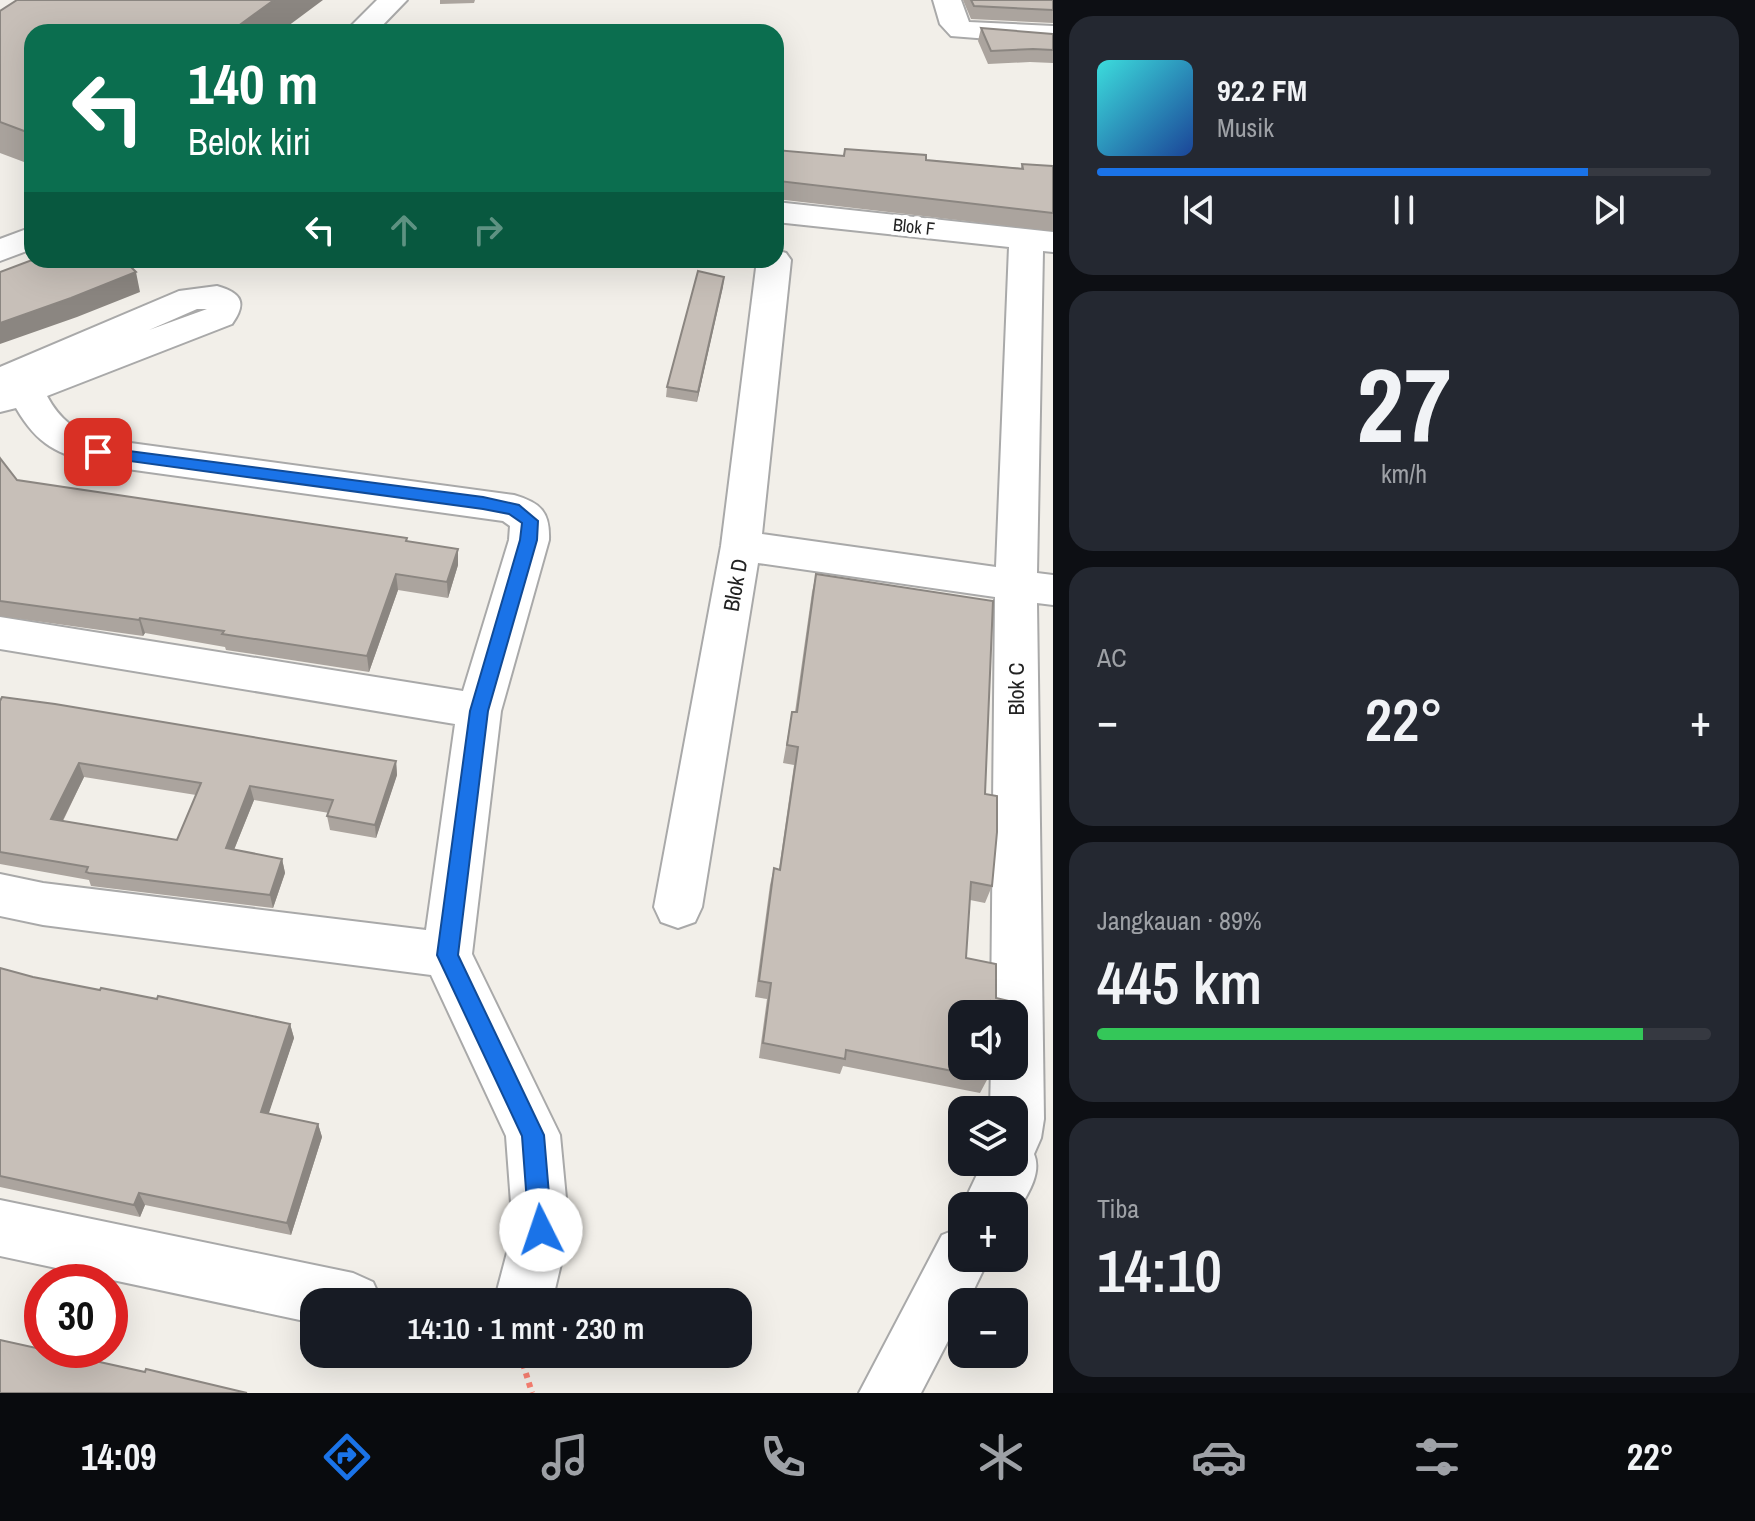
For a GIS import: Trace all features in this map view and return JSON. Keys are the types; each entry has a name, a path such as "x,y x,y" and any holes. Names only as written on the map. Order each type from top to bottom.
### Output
{"street":[{"path":"368,24 393,0"},
{"path":"947,0 954,24 961,30 971,33 1053,35"},
{"name":"Blok F","path":"784,223 1040,241"},
{"path":"0,251 24,240"},
{"name":"Blok C","path":"1018,1096 1034,587 1040,241"},
{"name":"Blok D","path":"678,907 741,546 773,268"},
{"path":"185,316 9,391 65,442 98,452 514,509 530,521 529,540 479,711 447,955 533,1135 541,1230 526,1288"},
{"path":"741,546 1034,587"},
{"path":"0,633 479,711"},
{"path":"0,895 43,904 447,955"},
{"path":"0,1228 300,1291"},
{"path":"889,1393 953,1272"}],"path":[{"path":"524,1368 532,1393"}],"building":[{"path":"17,0 274,0 241,24 24,24 24,131 0,122 0,11"},
{"path":"971,0 1053,0 1053,10 974,6"},
{"path":"981,28 1053,34 1053,50 991,51"},
{"path":"845,149 926,155 926,160 1023,169 1022,164 1053,166 1053,213 784,182 784,151 844,156"},
{"path":"24,263 24,268 132,268 136,272 0,323 0,272"},
{"path":"698,271 724,277 698,392 667,387"},
{"path":"0,458 17,480 407,538 406,541 458,549 447,582 396,574 367,656 140,618 0,601"},
{"path":"816,574 993,601 985,794 997,796 997,832 992,886 971,882 966,958 996,964 996,998 1005,1000 948,1000 948,1070 846,1050 845,1059 763,1043 771,983 759,981 774,868 780,870 798,747 787,745 792,712 797,712"},
{"path":"2,697 55,704 396,761 375,825 327,816 333,800 250,786 226,848 282,859 270,895 89,873 86,872 88,867 0,852","holes":["79,763 201,783 177,840 51,819"]},
{"path":"0,968 100,990 157,999 158,996 290,1024 261,1112 318,1124 287,1223 139,1193 134,1205 0,1176"},
{"path":"0,1340 24,1345 24,1368 127,1368 145,1372 146,1369 247,1393 0,1393"}],"route":[{"path":"98,452 483,503 514,509 530,521 529,540 479,711 447,955 533,1135 541,1230"}]}
